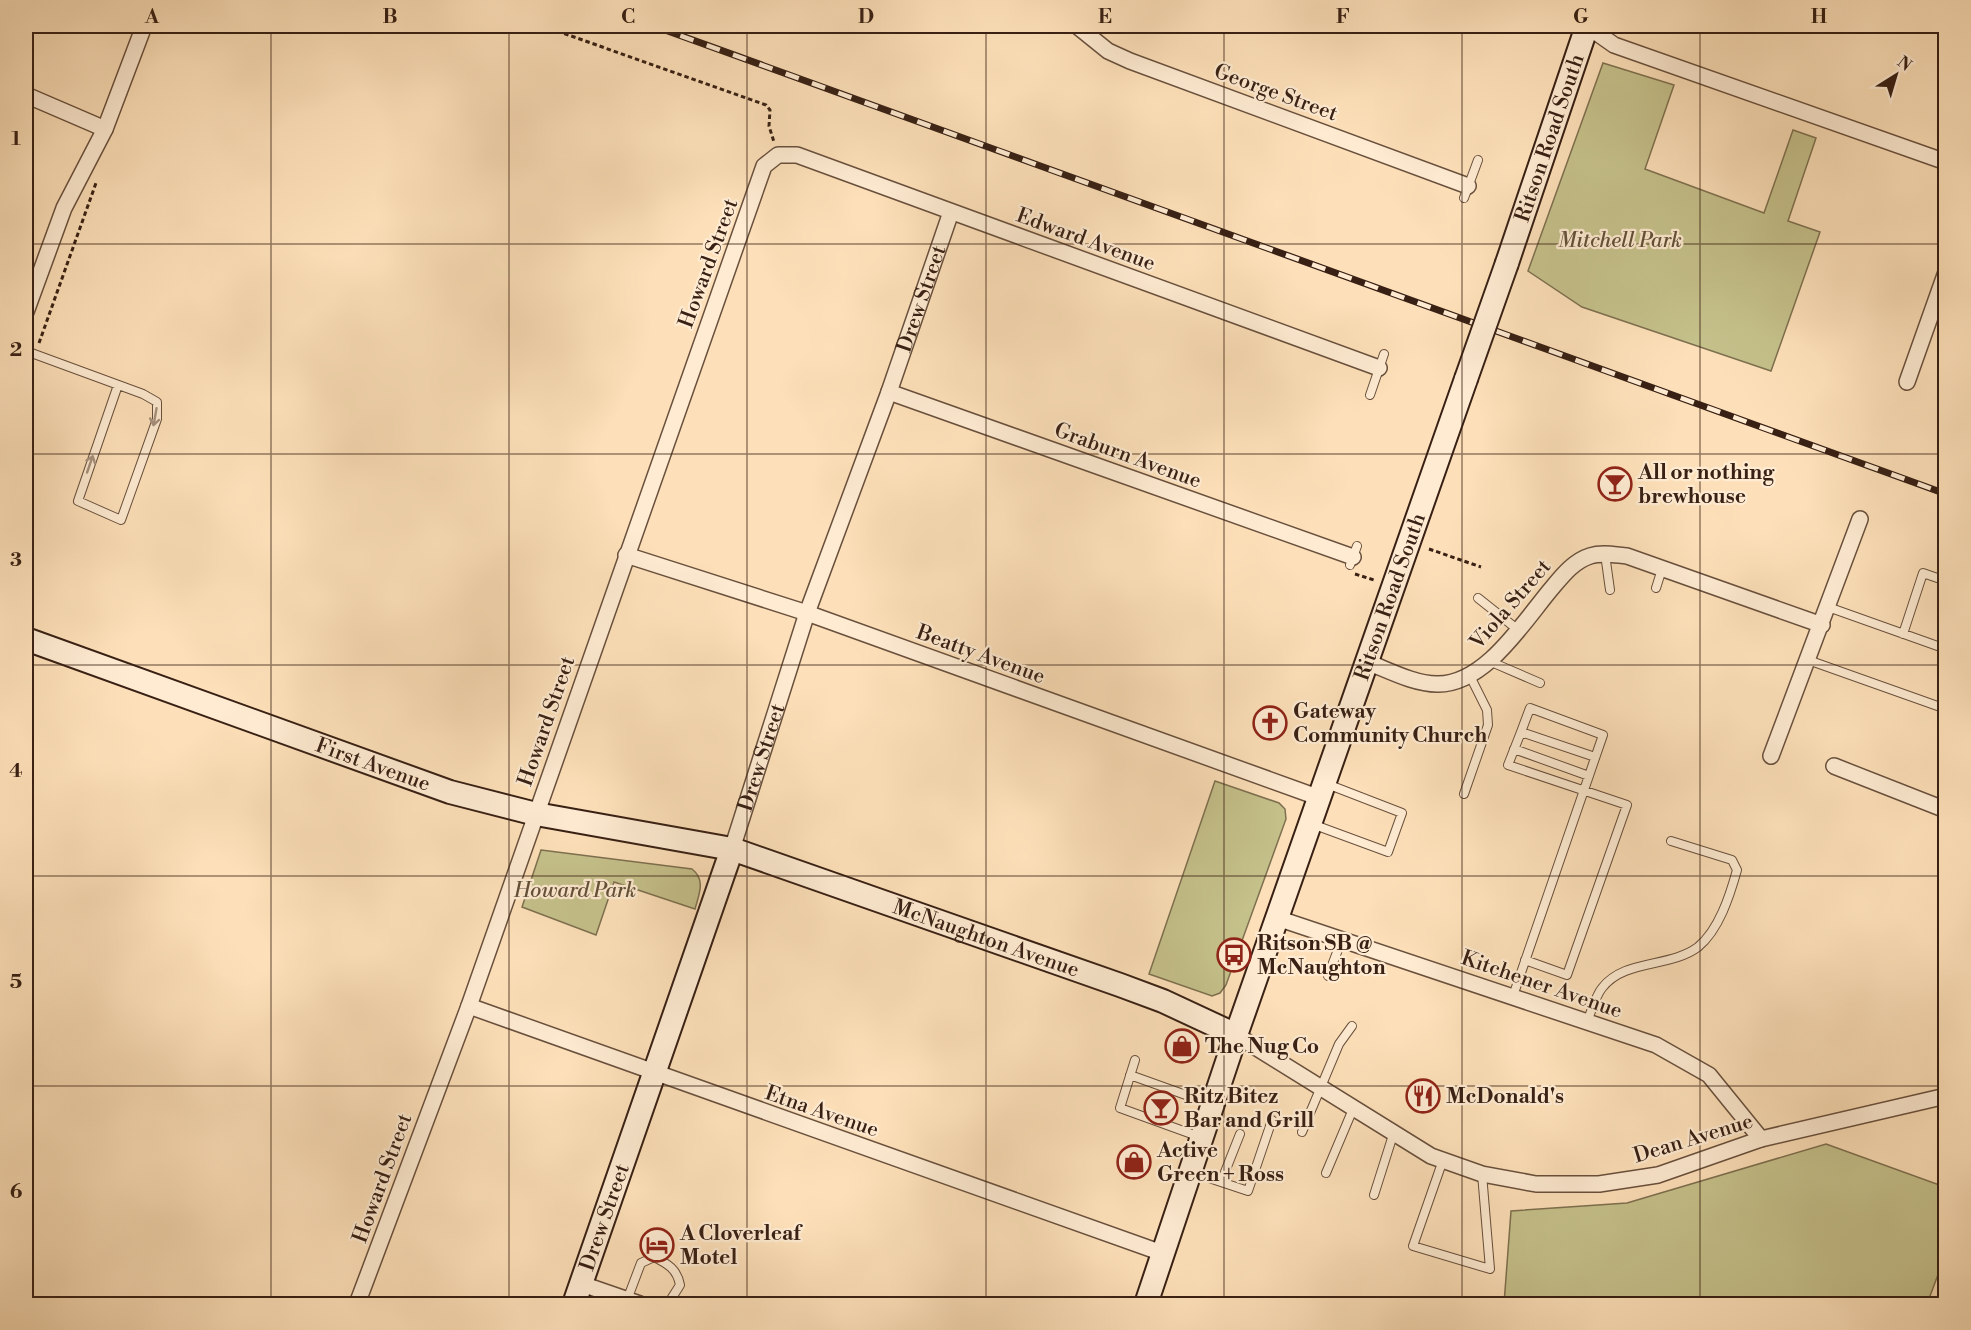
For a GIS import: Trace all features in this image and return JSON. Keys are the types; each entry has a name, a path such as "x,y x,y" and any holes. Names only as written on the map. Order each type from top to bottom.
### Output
{"main road":[{"name":"Ritson Road South","path":"1150,1303 1162,1253 1236,1035 1507,263 1587,26"},
{"name":"First Avenue","path":"26,639 450,792 536,814 732,849"},
{"name":"McNaughton Avenue","path":"732,849 1131,989 1207,1020 1236,1035"},
{"name":"Drew Street","path":"578,1294 732,849"}],"street":[{"path":"26,312 64,208 105,129 144,26"},
{"name":"George Street","path":"1077,26 1108,51 1130,61 1466,192"},
{"path":"1587,26 1614,45 1946,162"},
{"path":"26,94 105,129"},
{"name":"Edward Avenue","path":"777,151 797,155 951,213 1382,361"},
{"name":"Howard Street","path":"357,1305 469,1006 764,166 777,151"},
{"name":"Drew Street","path":"732,849 807,613 889,392 951,213"},
{"path":"1907,382 1946,272"},
{"name":"Graburn Avenue","path":"889,392 1353,556"},
{"path":"1771,756 1860,519"},
{"name":"Viola Street","path":"1367,662 1434,685 1451,683 1470,676 1489,661 1567,570 1591,556 1605,554 1627,556 1822,625"},
{"name":"Beatty Avenue","path":"626,555 807,613 1322,791"},
{"path":"1834,766 1946,810"},
{"name":"Kitchener Avenue","path":"1277,918 1656,1045 1709,1075 1761,1139"},
{"name":"Etna Avenue","path":"469,1006 1162,1253"},
{"name":"Dean Avenue","path":"1236,1035 1393,1135 1443,1160 1482,1174 1536,1184 1599,1184 1658,1175 1761,1139 1946,1096"},
{"path":"578,1294 634,1302"}],"lane":[{"path":"1466,192 1478,160"},
{"path":"26,351 118,385 157,402 157,419 121,520 78,501 118,385"},
{"path":"1370,395 1382,361"},
{"path":"1605,554 1610,590"},
{"path":"1656,588 1662,569"},
{"path":"1903,634 1923,573 1946,581"},
{"path":"1478,598 1517,629"},
{"path":"1828,607 1946,649"},
{"path":"1808,660 1946,709"},
{"path":"1489,661 1540,683"},
{"path":"1464,794 1488,725 1487,710 1470,676"},
{"path":"1513,996 1525,960 1584,789 1589,776 1595,757 1603,735 1530,708 1508,765 1584,789 1627,805 1567,975 1525,960"},
{"path":"1521,732 1595,757"},
{"path":"1514,749 1589,776"},
{"path":"1311,824 1388,852 1402,813 1322,791"},
{"path":"1587,1022 1604,985 1622,972 1687,954 1699,946 1729,898 1737,870 1732,860 1671,841"},
{"path":"1328,976 1342,939"},
{"path":"1302,1132 1339,1044 1352,1026"},
{"path":"1135,1060 1120,1108 1202,1138"},
{"path":"1130,1075 1213,1105"},
{"path":"1326,1173 1353,1109"},
{"path":"1191,1172 1248,1191 1272,1120"},
{"path":"1221,1182 1239,1134"},
{"path":"1374,1195 1393,1135"},
{"path":"1443,1160 1413,1246 1490,1269 1482,1174"},
{"path":"634,1302 641,1263 654,1257 670,1265 678,1275 680,1285 668,1305"}],"path":[{"path":"543,26 766,105 770,110 769,126 777,151"},
{"path":"26,382 85,214"},
{"path":"1429,549 1481,567"},
{"path":"1354,573 1374,580"}],"green space":[{"name":"Mitchell Park","path":"1603,63 1674,85 1645,169 1764,213 1793,130 1816,138 1788,221 1820,232 1771,371 1582,307 1528,271"},
{"path":"1215,781 1279,803 1285,809 1286,819 1226,985 1220,993 1212,996 1149,974"},
{"name":"Howard Park","path":"541,850 692,869 700,883 700,893 695,909 614,882 596,935 522,907"},
{"path":"1826,1144 1945,1187 1945,1256 1927,1304 1504,1304 1511,1211 1627,1203"}],"railway":[{"path":"654,26 1946,494"}],"place":[{"name":"All or nothing brewhouse","path":"1615,484"},
{"name":"Gateway Community Church","path":"1270,723"},
{"name":"Ritson SB @ McNaughton","path":"1234,955"},
{"name":"The Nug Co","path":"1182,1046"},
{"name":"McDonald's","path":"1423,1096"},
{"name":"Ritz Bitez Bar and Grill","path":"1161,1108"},
{"name":"Active Green + Ross","path":"1134,1162"},
{"name":"A Cloverleaf Motel","path":"657,1245"}]}
